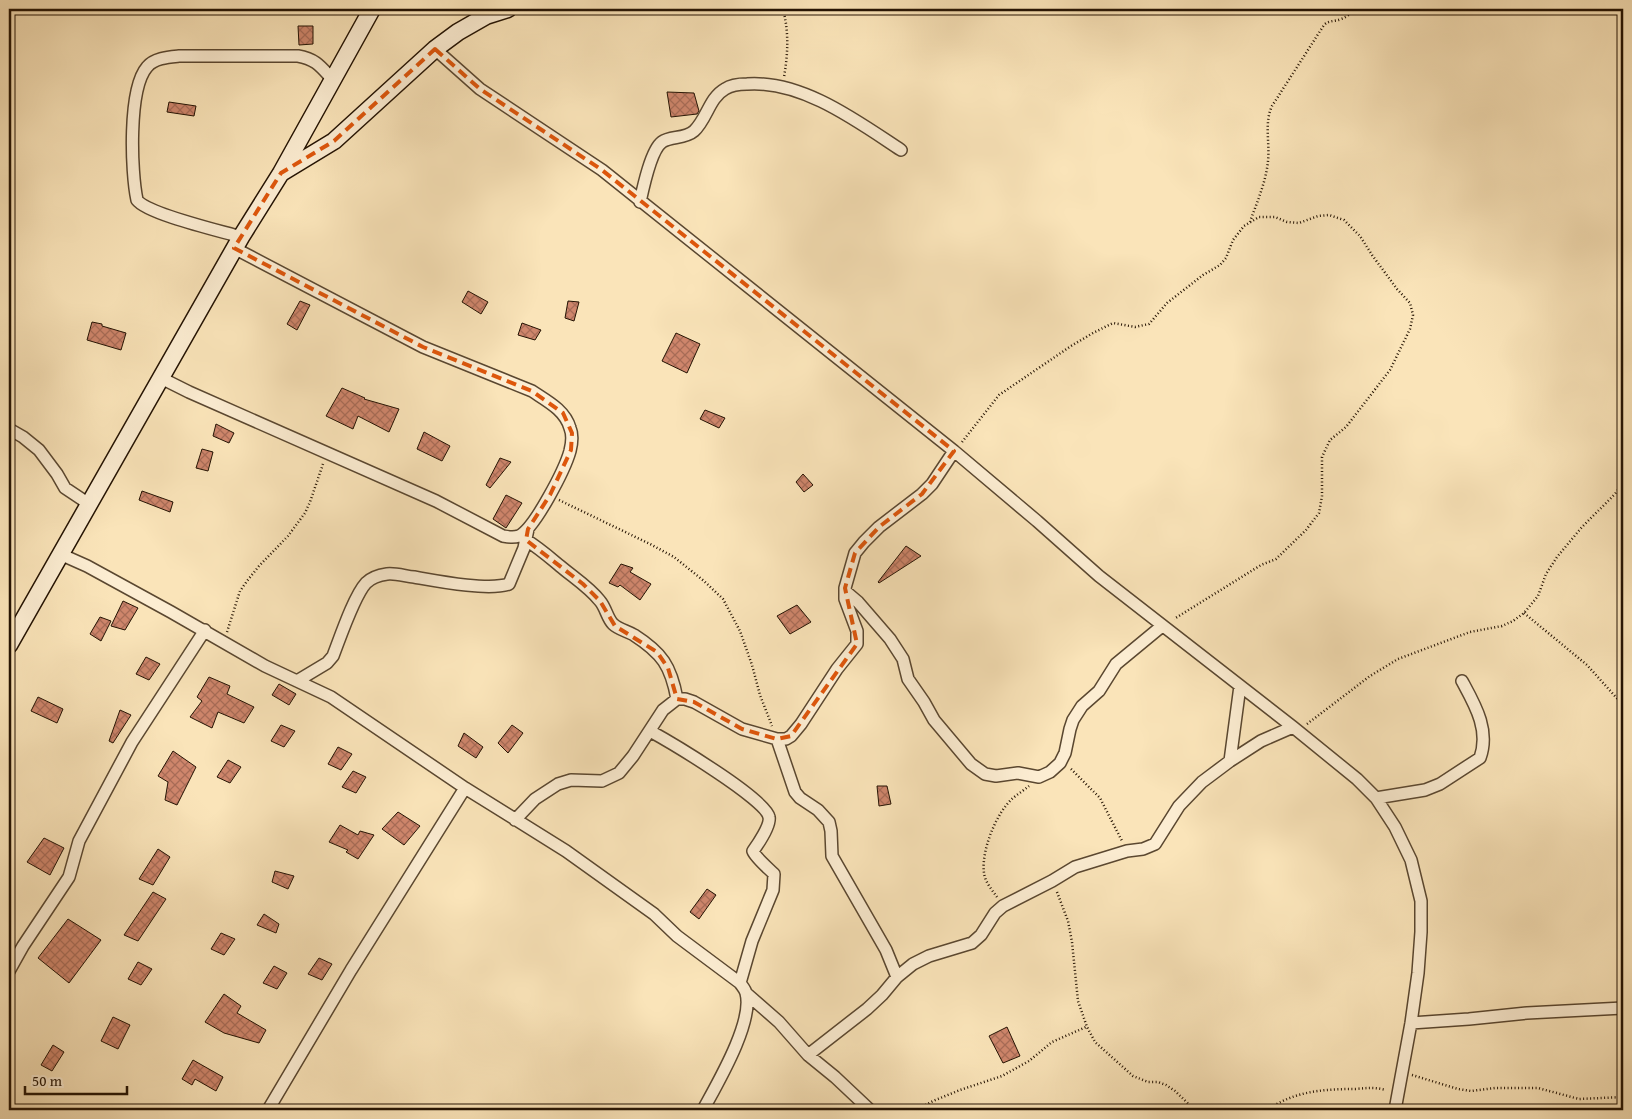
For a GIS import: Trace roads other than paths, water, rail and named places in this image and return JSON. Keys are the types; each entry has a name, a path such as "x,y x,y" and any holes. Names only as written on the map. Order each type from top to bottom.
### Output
{"main road":[{"path":"9,645 237,242 281,173 372,9"},
{"path":"281,173 334,141 435,49 458,32 486,16 508,9"}],"street":[{"path":"435,49 480,89 602,170 954,451 1099,576 1295,729 1357,779 1376,798 1395,827 1411,860 1421,900 1418,973 1395,1110"},
{"path":"297,681 327,663 333,656 362,588 368,581 378,576 389,574 448,583 504,586 509,584 524,548 527,535 566,464 572,441 570,426 563,413 532,391 423,347 237,242 150,209 140,204 137,200 132,131 141,76 148,65 164,57 179,56 298,56 314,61 333,80"},
{"path":"640,202 647,171 658,146 663,141 692,133 701,124 717,94 726,88 742,84 759,83 791,89 843,113 901,150"},
{"path":"161,378 188,392 436,501 504,536 511,538 527,535"},
{"path":"9,429 23,437 38,450 65,488 89,504"},
{"path":"515,820 535,799 558,784 571,780 602,781 614,776 626,765 662,710 676,699 694,702 742,728 777,739 786,739 791,736 837,669 857,644 857,631 845,599 845,591 856,553 879,527 932,484 954,451"},
{"path":"527,535 600,601 615,626 628,632 657,652 668,668 676,699"},
{"path":"60,554 87,566 205,630 223,643 331,697 465,788 566,851 647,909 677,936 740,983 746,994 780,1022 808,1055 870,1110"},
{"path":"845,591 858,602 890,639 903,659 908,679 934,720 971,764 985,774 996,776 1018,773 1039,777 1050,772 1062,760 1073,720 1082,706 1100,691 1116,664 1162,626"},
{"path":"9,971 23,946 70,877 79,841 132,742 205,630"},
{"path":"1376,798 1425,790 1440,784 1480,758 1483,745 1482,726 1474,704 1462,681"},
{"path":"1230,761 1240,686"},
{"path":"808,1055 867,1009 897,977 913,964 929,956 972,943 981,935 995,913 1004,906 1075,867 1127,851 1144,849 1155,844 1179,806 1202,782 1261,741 1295,729"},
{"path":"650,731 723,776 743,790 768,812 770,819 768,825 753,851 754,855 764,862 774,874 773,890 752,941 740,983"},
{"path":"777,739 795,792 800,798 818,810 829,822 832,856 886,950 897,977"},
{"path":"268,1110 356,962 465,788"},
{"path":"703,1110 744,1024 747,1011 746,994"},
{"path":"1411,1023 1469,1019 1526,1012 1623,1008"}]}
